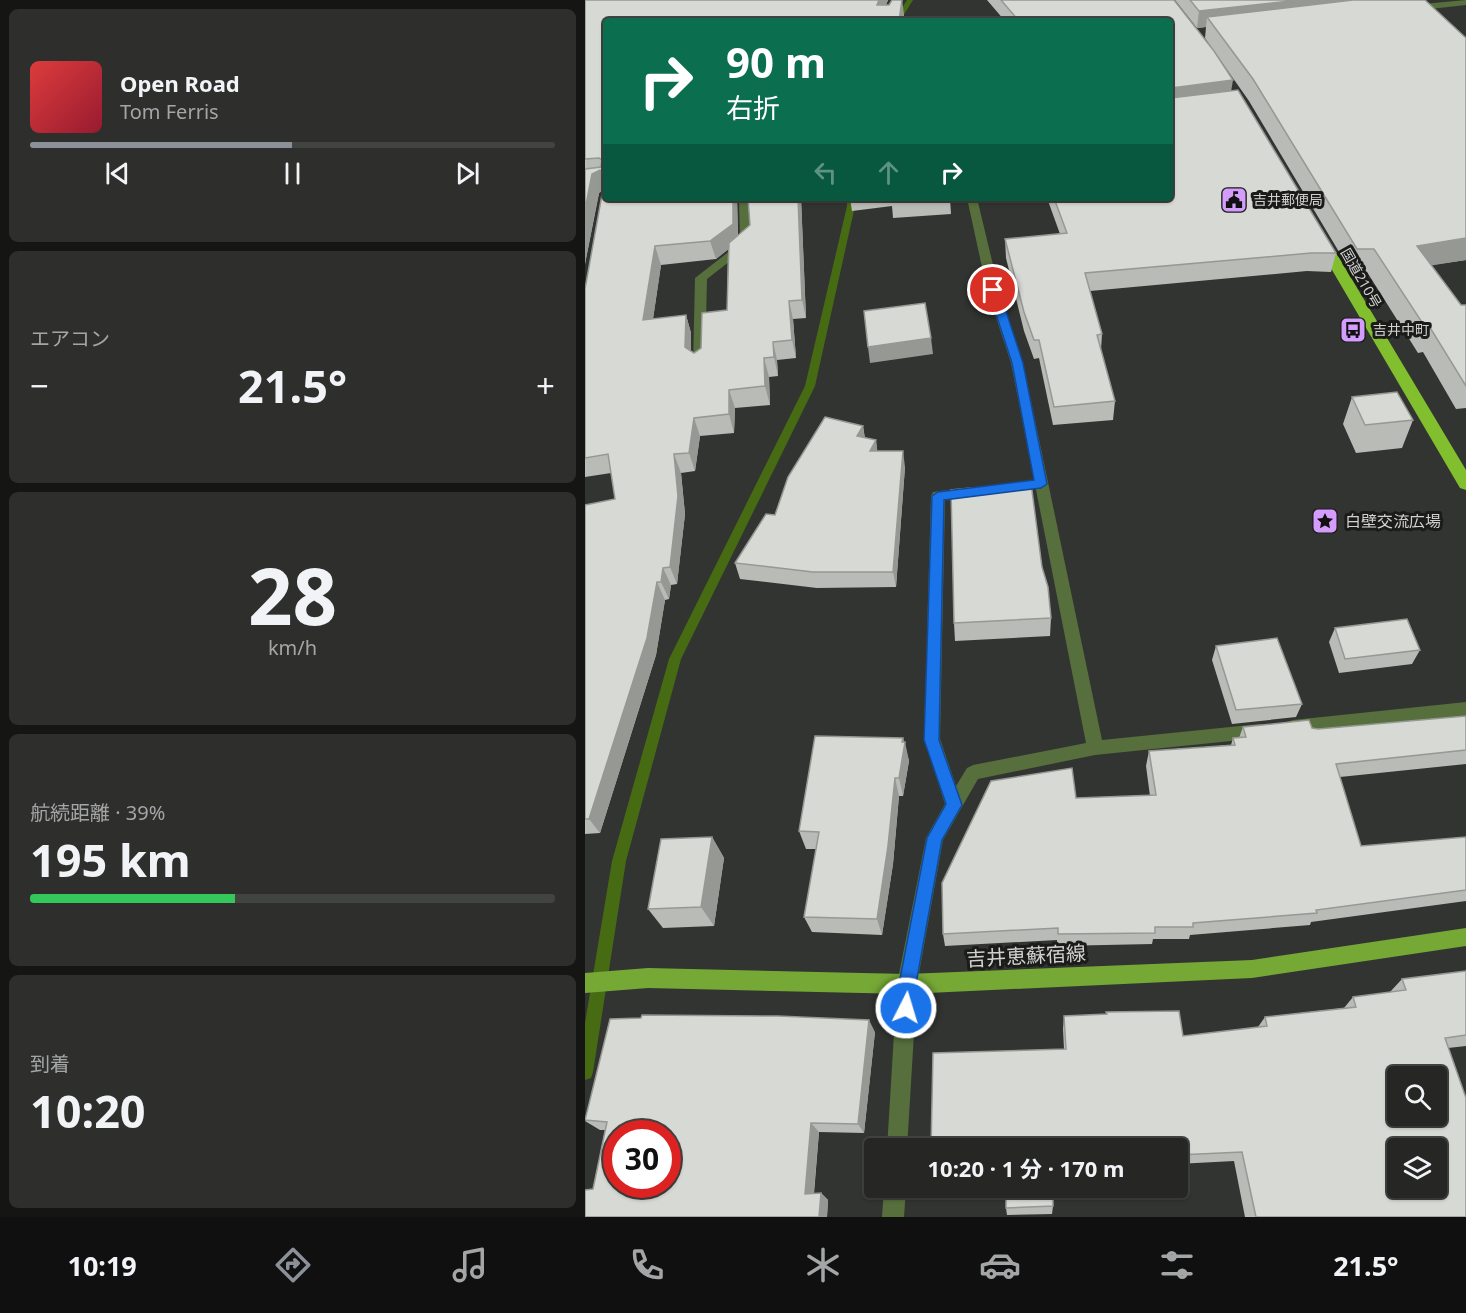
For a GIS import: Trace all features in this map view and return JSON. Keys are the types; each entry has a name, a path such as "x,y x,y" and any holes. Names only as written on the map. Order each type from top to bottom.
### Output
{"highway":[{"name":"国道210号","path":"1316,231 1466,484"}],"main road":[{"name":"吉井恵蘇宿線","path":"585,983 648,978 907,984 1252,969 1466,937"}],"street":[{"path":"1407,9 1466,2"},
{"path":"699,366 699,297 702,278 746,244 744,201"},
{"path":"973,201 993,290 1017,363 1035,484 1095,748"},
{"path":"954,805 932,740 938,496 984,491"},
{"path":"898,1138 907,984 935,838 973,772 1095,748 1466,709"},
{"path":"893,1217 894,1198"}],"building":[{"path":"585,0 879,0 877,5 889,5 892,0 902,0 899,18 603,18 603,178 600,170 592,174 585,210 585,169 601,167 602,160 599,158 585,159"},
{"path":"1001,0 1174,0 1214,51 1233,80 1173,88 1173,18 1016,18"},
{"path":"1190,0 1300,0 1199,11"},
{"path":"1353,0 1425,0 1466,38 1466,238 1417,246 1461,305 1466,305 1466,386 1431,329 1427,330 1374,249 1357,249 1253,79 1207,17"},
{"path":"1238,90 1336,253 1311,253 1085,273 1102,334 1097,335 1115,401 1054,407 1039,340 1034,340 1024,312 1005,239 1067,233 1055,201 1173,201 1173,98"},
{"path":"603,189 603,201 733,201 733,224 710,241 655,246 643,320 686,315 685,347 694,353 701,348 702,313 727,310 729,243 750,225 748,201 798,201 802,300 789,301 792,340 773,342 774,357 764,358 765,386 729,390 729,414 694,418 689,453 674,454 678,496 670,567 663,568 661,582 657,582 647,638 589,819 585,819 585,505 615,499 608,454 585,458 585,289"},
{"path":"925,303 931,338 868,347 864,311"},
{"path":"1397,392 1413,420 1365,425 1352,397"},
{"path":"825,417 863,426 857,436 876,440 870,451 903,451 893,572 813,572 735,563 766,514 775,515 788,477"},
{"path":"1031,483 1051,618 954,623 951,490"},
{"path":"1407,619 1420,650 1345,659 1335,628"},
{"path":"1277,638 1302,704 1236,710 1216,646"},
{"path":"1466,716 1466,750 1336,764 1361,846 1466,837 1466,890 1316,910 1317,913 1193,923 1193,927 1155,927 1155,933 1058,934 1058,928 943,934 942,883 991,781 1072,768 1076,798 1156,795 1149,751 1235,745 1233,738 1246,737 1243,727 1309,720 1312,728 1318,729"},
{"path":"815,736 903,738 902,742 905,742 899,778 895,778 877,919 804,917 819,832 799,831"},
{"path":"712,837 701,907 648,909 661,839"},
{"path":"1466,971 1466,1035 1445,1038 1466,1098 1466,1217 1256,1217 1242,1152 1188,1154 1188,1138 931,1138 933,1053 1066,1049 1064,1016 1107,1014 1106,1012 1179,1011 1183,1036 1267,1026 1265,1017 1356,1007 1353,997 1406,990 1402,979"},
{"path":"642,1015 778,1016 869,1020 858,1124 811,1123 805,1194 821,1193 819,1217 585,1217 585,1190 593,1189 603,1141 603,1198 681,1198 681,1120 585,1120 610,1019 641,1018"},
{"path":"1006,1198 1053,1198 1053,1206 1006,1208"}],"waterway":[{"path":"899,18 910,0"},
{"path":"585,1072 619,861 675,659 810,386 851,201"}],"place":[{"name":"吉井郵便局","path":"1234,200"},
{"name":"吉井中町","path":"1353,330"},
{"name":"白壁交流広場","path":"1325,521"}],"route":[{"path":"906,1008 907,984 935,838 954,805 932,740 938,496 1041,484 1017,363 993,290"}]}
